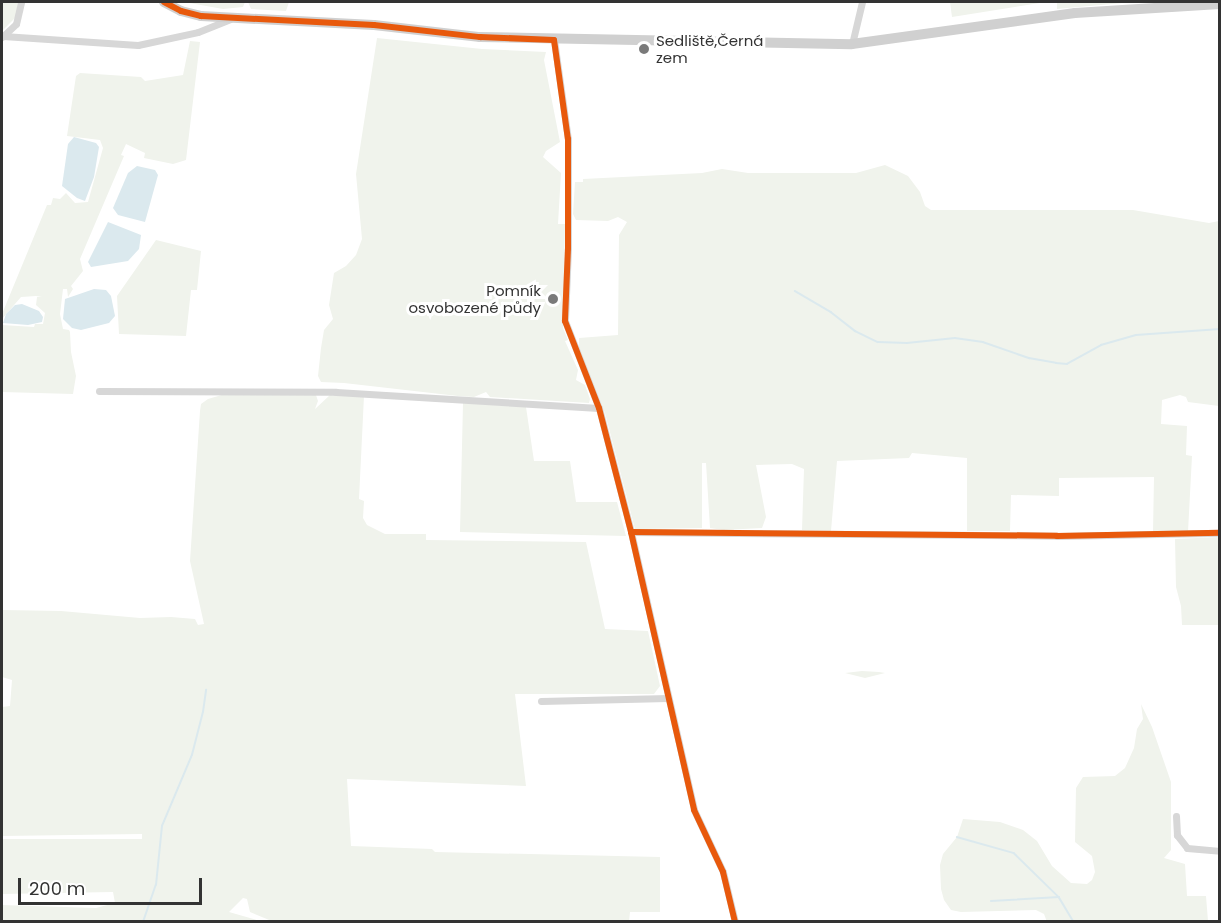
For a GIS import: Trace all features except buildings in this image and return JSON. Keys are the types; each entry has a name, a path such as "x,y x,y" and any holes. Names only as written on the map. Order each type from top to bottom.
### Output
{"main road":[{"path":"164,2 194,15 374,25 480,38 852,44 1075,13 1220,4"}],"street":[{"path":"2,37 16,24 21,2"},
{"path":"852,44 862,2"},
{"path":"2,37 138,45 198,32 233,18"},
{"path":"554,40 567,139 568,248 565,321 599,408 631,532 694,810 723,872 735,921"},
{"path":"99,391 336,392 599,408"},
{"path":"631,532 1057,536 1220,534"},
{"path":"541,701 669,698"},
{"path":"1176,816 1177,835 1187,848 1220,851"}],"shaded area":[{"path":"2,2 18,2 16,17 2,31"},
{"path":"184,2 245,2 243,7 223,9"},
{"path":"248,2 289,2 286,11 251,9"},
{"path":"950,2 1046,2 952,17"},
{"path":"1057,2 1133,2 1057,9"},
{"path":"377,38 482,49 546,52 544,60 560,142 546,151 543,157 561,173 558,224 565,224 563,328 568,340 565,341 578,370 576,380 585,385 590,399 589,403 490,397 486,392 474,397 458,396 321,382 318,376 324,330 333,319 329,305 334,273 346,266 356,255 362,239 356,174"},
{"path":"190,41 200,42 186,160 173,164 144,158 145,153 126,144 121,155 124,156 80,259 83,271 71,286 73,289 68,297 67,289 63,289 60,314 63,329 70,332 76,376 73,394 2,392 2,325 34,327 35,324 43,324 45,313 36,305 37,297 42,297 36,296 21,297 2,319 2,314 47,205 51,205 53,198 60,199 66,193 75,203 88,202 103,148 100,140 67,136 76,76 80,73 141,77 145,81 183,75"},
{"path":"74,137 96,143 99,147 94,177 85,201 77,198 62,186 68,144"},
{"path":"885,165 908,176 920,192 925,206 931,210 1133,210 1209,223 1219,221 1219,406 1188,402 1186,397 1180,395 1162,400 1161,424 1187,426 1186,455 1192,456 1188,532 1153,532 1154,477 1059,478 1059,496 1011,495 1010,531 967,531 967,458 912,453 909,458 837,461 831,531 802,530 804,469 792,464 756,465 766,517 762,528 724,530 710,528 706,463 702,463 702,528 635,529 605,413 579,350 579,338 618,335 619,235 627,222 618,217 608,221 576,220 573,214 575,182 583,182 583,179 702,173 722,169 748,173 856,173"},
{"path":"137,166 155,170 158,175 145,222 118,215 113,208 128,173"},
{"path":"108,222 141,235 139,249 128,261 91,267 88,262"},
{"path":"156,240 201,251 197,290 191,290 186,336 119,334 117,296"},
{"path":"94,289 106,290 111,296 115,316 109,323 81,330 72,328 63,319 65,299"},
{"path":"22,304 39,311 43,317 42,322 28,325 3,323 6,314 15,305"},
{"path":"225,394 316,395 318,401 315,409 330,395 364,396 359,499 364,501 363,518 367,525 385,534 426,534 426,540 586,542 605,629 648,631 660,686 654,694 515,694 526,786 347,779 351,846 432,849 435,852 660,857 660,912 630,912 629,922 274,922 250,912 247,899 243,898 229,912 260,921 2,921 2,905 96,908 115,903 113,892 2,894 2,839 142,839 142,834 2,836 2,707 10,706 12,680 2,677 2,610 61,611 140,618 171,617 195,619 198,625 204,624 190,561 200,411 201,404 208,399"},
{"path":"463,403 526,407 534,461 570,461 576,502 617,502 626,536 460,532"},
{"path":"1219,537 1219,625 1182,625 1181,606 1176,587 1175,539"},
{"path":"862,671 885,673 865,678 845,673"},
{"path":"1141,704 1152,727 1171,782 1171,850 1164,858 1185,864 1187,896 1206,896 1208,921 1047,922 1044,914 1036,910 961,912 951,910 944,900 941,889 940,865 943,854 957,837 963,819 1000,822 1023,830 1037,841 1052,866 1071,883 1087,884 1092,880 1095,872 1092,856 1075,842 1076,788 1083,777 1115,776 1125,768 1134,748 1137,729 1143,719"}],"waterway":[{"path":"795,291 831,312 855,331 878,342 907,343 955,338 983,342 1029,358 1067,364 1101,345 1136,335 1220,329"},
{"path":"143,922 156,885 162,826 192,755 206,690"},
{"path":"957,837 1014,853 1059,897 1074,922"},
{"path":"991,901 1059,897"}],"cycle path":[{"path":"164,2 181,11 201,16 374,25 480,37 554,40 568,139 565,321 599,408 631,532 694,810 723,872 735,922"},
{"path":"631,532 1057,536 1220,533"}],"place":[{"name":"Sedliště,Černá zem","path":"644,49"},
{"name":"Pomník osvobozené půdy","path":"553,299"}]}
